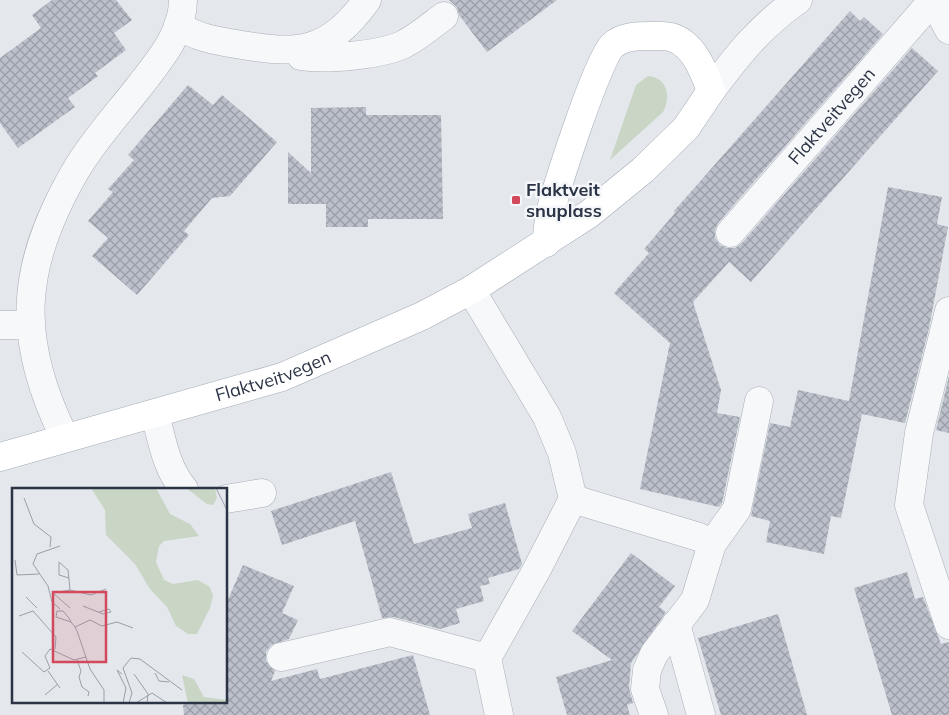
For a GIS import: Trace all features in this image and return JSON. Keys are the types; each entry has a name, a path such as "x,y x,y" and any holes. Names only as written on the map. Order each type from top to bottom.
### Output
{"main road":[{"path":"546,243 550,210 597,73 612,45 634,36 667,36 688,48 702,64 711,91"},
{"name":"Flaktveitvegen","path":"0,457 282,377 422,316 471,290 588,214 643,170 686,128 711,91"}],"street":[{"path":"275,51 317,45 337,35 354,18 367,0"},
{"name":"Flaktveitvegen","path":"711,91 736,57 772,18 798,0"},
{"name":"Flaktveitvegen","path":"730,233 933,0 949,30"},
{"path":"65,438 55,417 37,365 30,325 32,278 41,240 77,169 162,59 181,12 215,40 313,58 385,52 405,44 444,16"},
{"path":"471,290 547,417 562,452 573,499 536,571 487,658 499,715"},
{"path":"949,311 919,433 910,505 949,625"},
{"path":"0,325 30,325"},
{"path":"654,715 645,689 646,670 654,654 695,600 712,544 737,509 759,401"},
{"path":"155,414 167,460 176,480 183,488"},
{"path":"228,500 262,493"},
{"path":"573,499 699,536 712,544"},
{"path":"676,624 701,715"},
{"path":"281,657 390,632 487,658"}],"green space":[{"path":"648,76 660,80 664,84 667,100 663,112 610,160 636,85"}],"building":[{"path":"52,0 116,0 132,20 114,33 126,50 95,73 98,76 68,98 75,107 18,148 0,123 0,58 41,28 32,15"},
{"path":"449,0 557,0 487,52 459,15 457,7"},
{"path":"850,11 860,21 864,17 883,34 718,223 715,230 715,238 720,245 727,248 735,248 742,243 912,48 938,71 751,282 729,262 693,302 721,390 717,413 740,417 722,503 719,507 640,489 670,343 614,293 649,253 644,249 675,213 674,211"},
{"path":"188,85 213,105 222,95 277,142 230,196 212,198 184,231 189,235 137,295 92,256 108,238 88,221 113,192 108,189 134,160 128,155"},
{"path":"366,107 366,115 441,115 443,219 368,219 368,227 326,227 326,204 288,204 288,152 311,173 311,108"},
{"path":"888,187 942,197 937,224 948,227 929,328 905,423 862,414 841,518 831,516 824,554 766,542 770,521 751,516 770,423 790,427 798,390 849,401"},
{"path":"949,376 949,433 936,430"},
{"path":"391,472 414,544 472,528 468,514 505,503 522,564 519,569 488,578 490,584 480,586 484,601 456,609 460,623 440,629 394,617 382,618 355,521 282,545 271,511"},
{"path":"631,553 675,586 659,607 666,612 631,663 629,688 633,703 627,705 630,715 567,715 556,677 612,660 572,631"},
{"path":"243,565 294,586 282,613 298,620 289,639 271,645 266,652 266,661 275,671 271,681 317,669 320,679 413,655 430,715 184,715 183,705 194,702 228,702 228,599"},
{"path":"907,572 915,599 923,597 941,644 949,642 949,715 892,715 854,588"},
{"path":"778,614 807,715 721,715 698,638"}],"place":[{"name":"Flaktveit snuplass","path":"516,200"}]}
